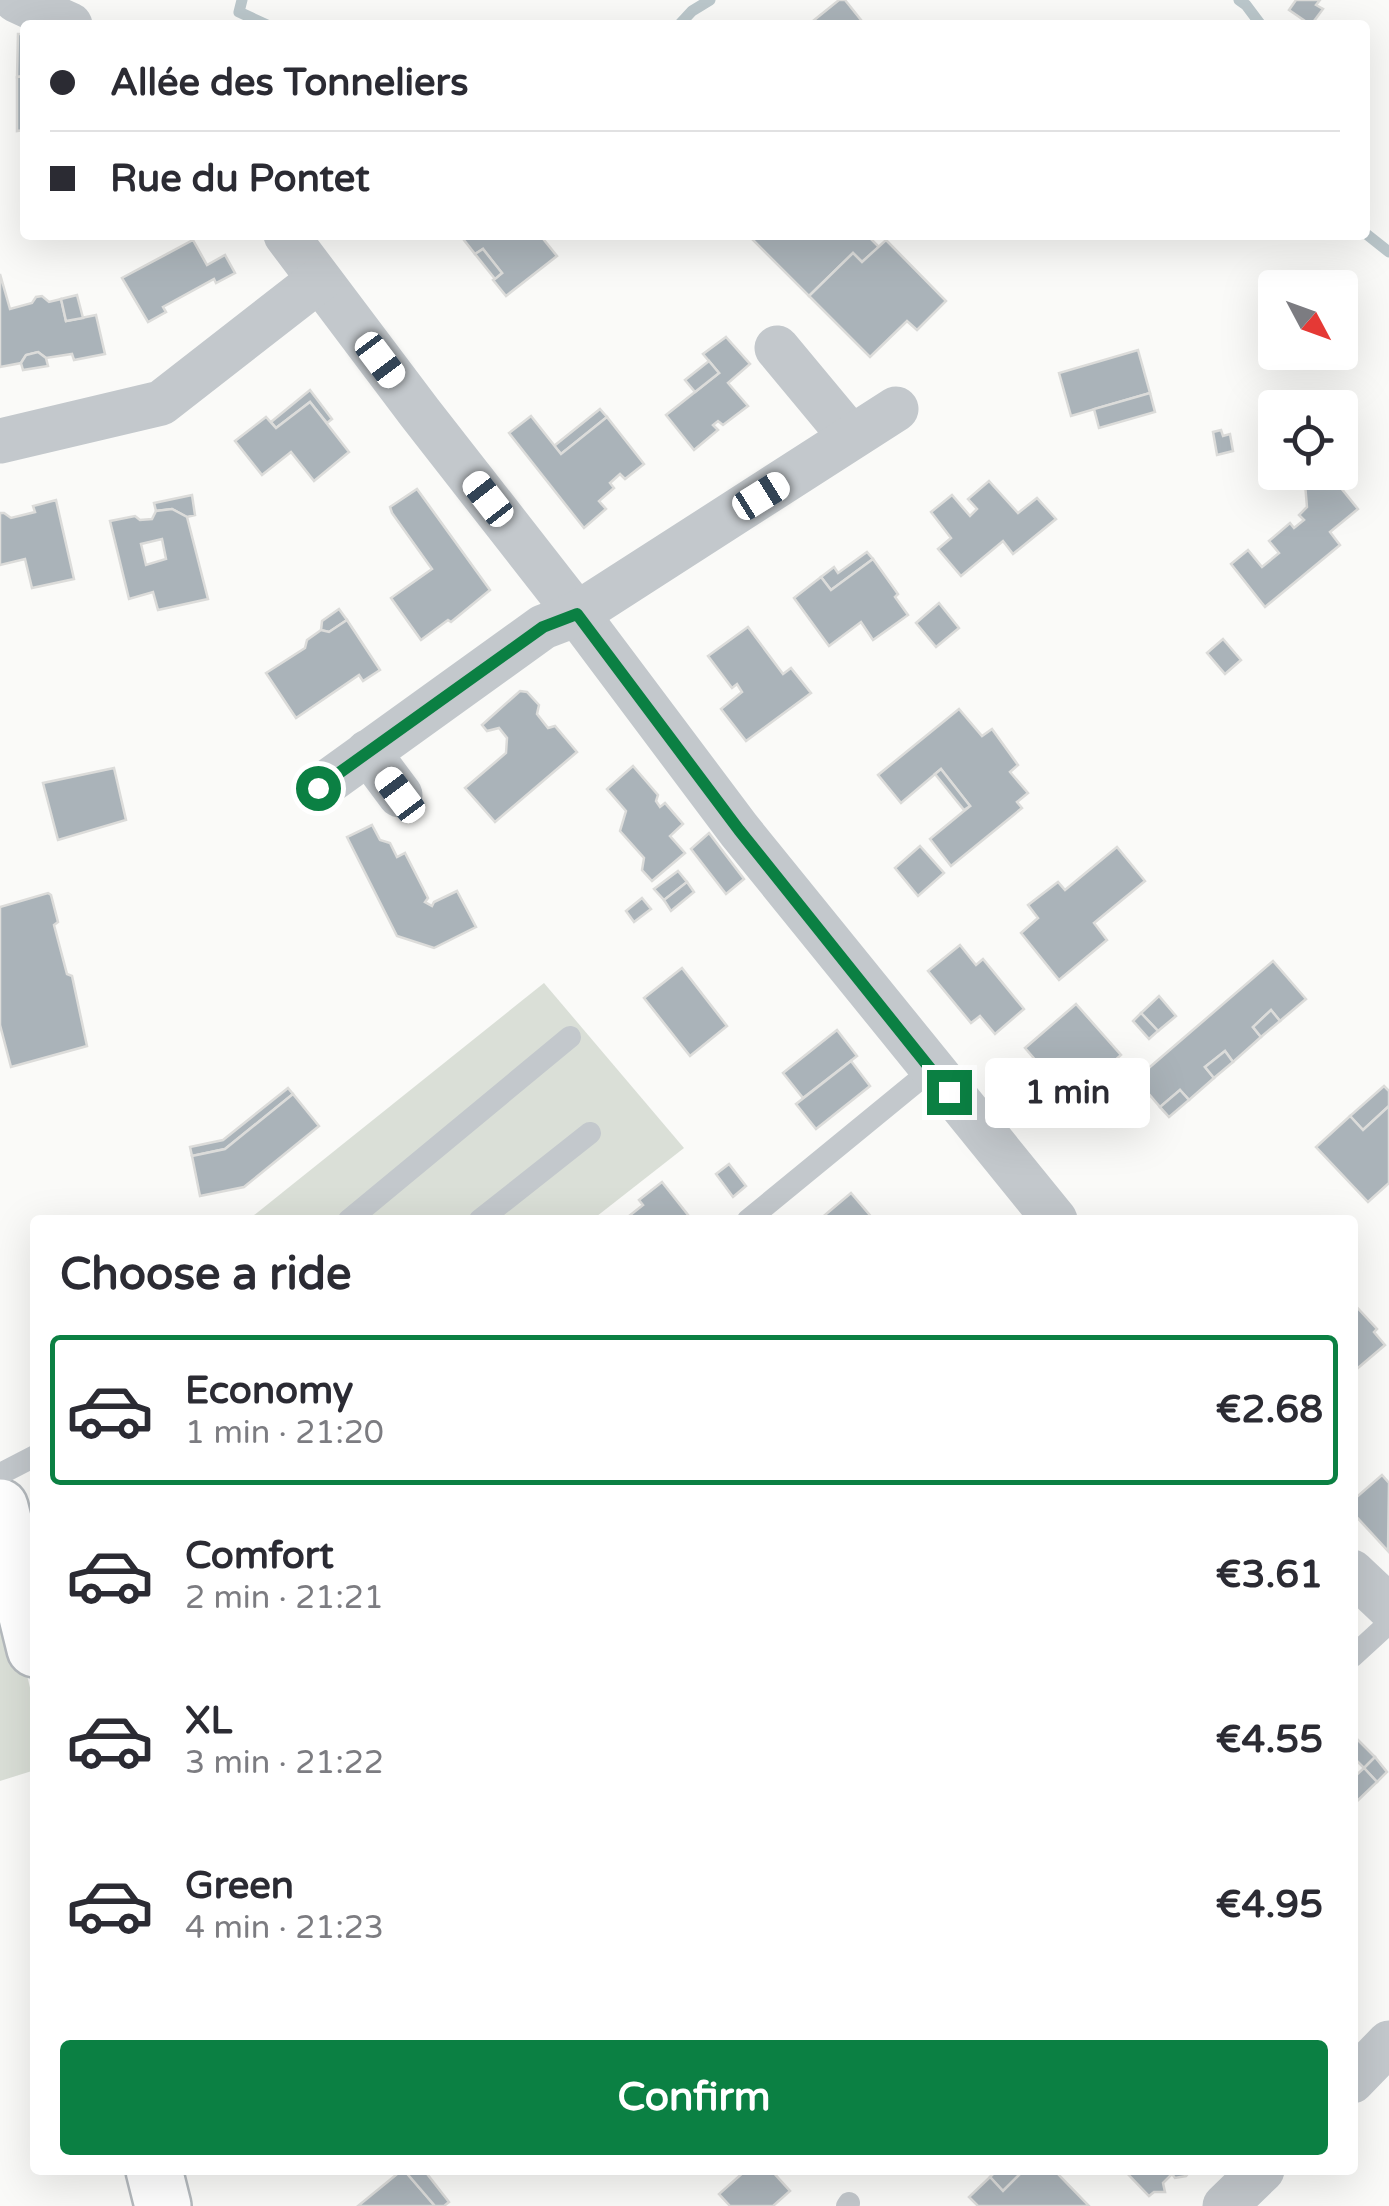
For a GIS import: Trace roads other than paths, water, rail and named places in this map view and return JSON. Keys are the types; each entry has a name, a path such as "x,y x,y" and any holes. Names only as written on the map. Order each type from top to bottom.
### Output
{"main road":[{"path":"0,1506 30,1628"},
{"path":"155,2175 162,2206"}],"street":[{"path":"16,0 59,20"},
{"path":"290,240 739,830 1051,1215"},
{"path":"0,441 161,403 319,280"},
{"path":"777,348 851,438"},
{"path":"318,788 543,627 577,614 896,409"},
{"path":"368,752 400,795"},
{"path":"1358,1578 1389,1607"},
{"path":"1358,2075 1389,2043"},
{"path":"1225,2206 1257,2175"}],"lane":[{"path":"355,1215 570,1036"},
{"path":"754,1215 931,1070"},
{"path":"486,1215 590,1133"},
{"path":"0,1474 30,1459"},
{"path":"1358,1651 1389,1622"}],"waterway":[{"path":"242,0 239,12 256,20"},
{"path":"684,20 710,0"},
{"path":"1239,0 1257,20"},
{"path":"1370,237 1389,252"}]}
